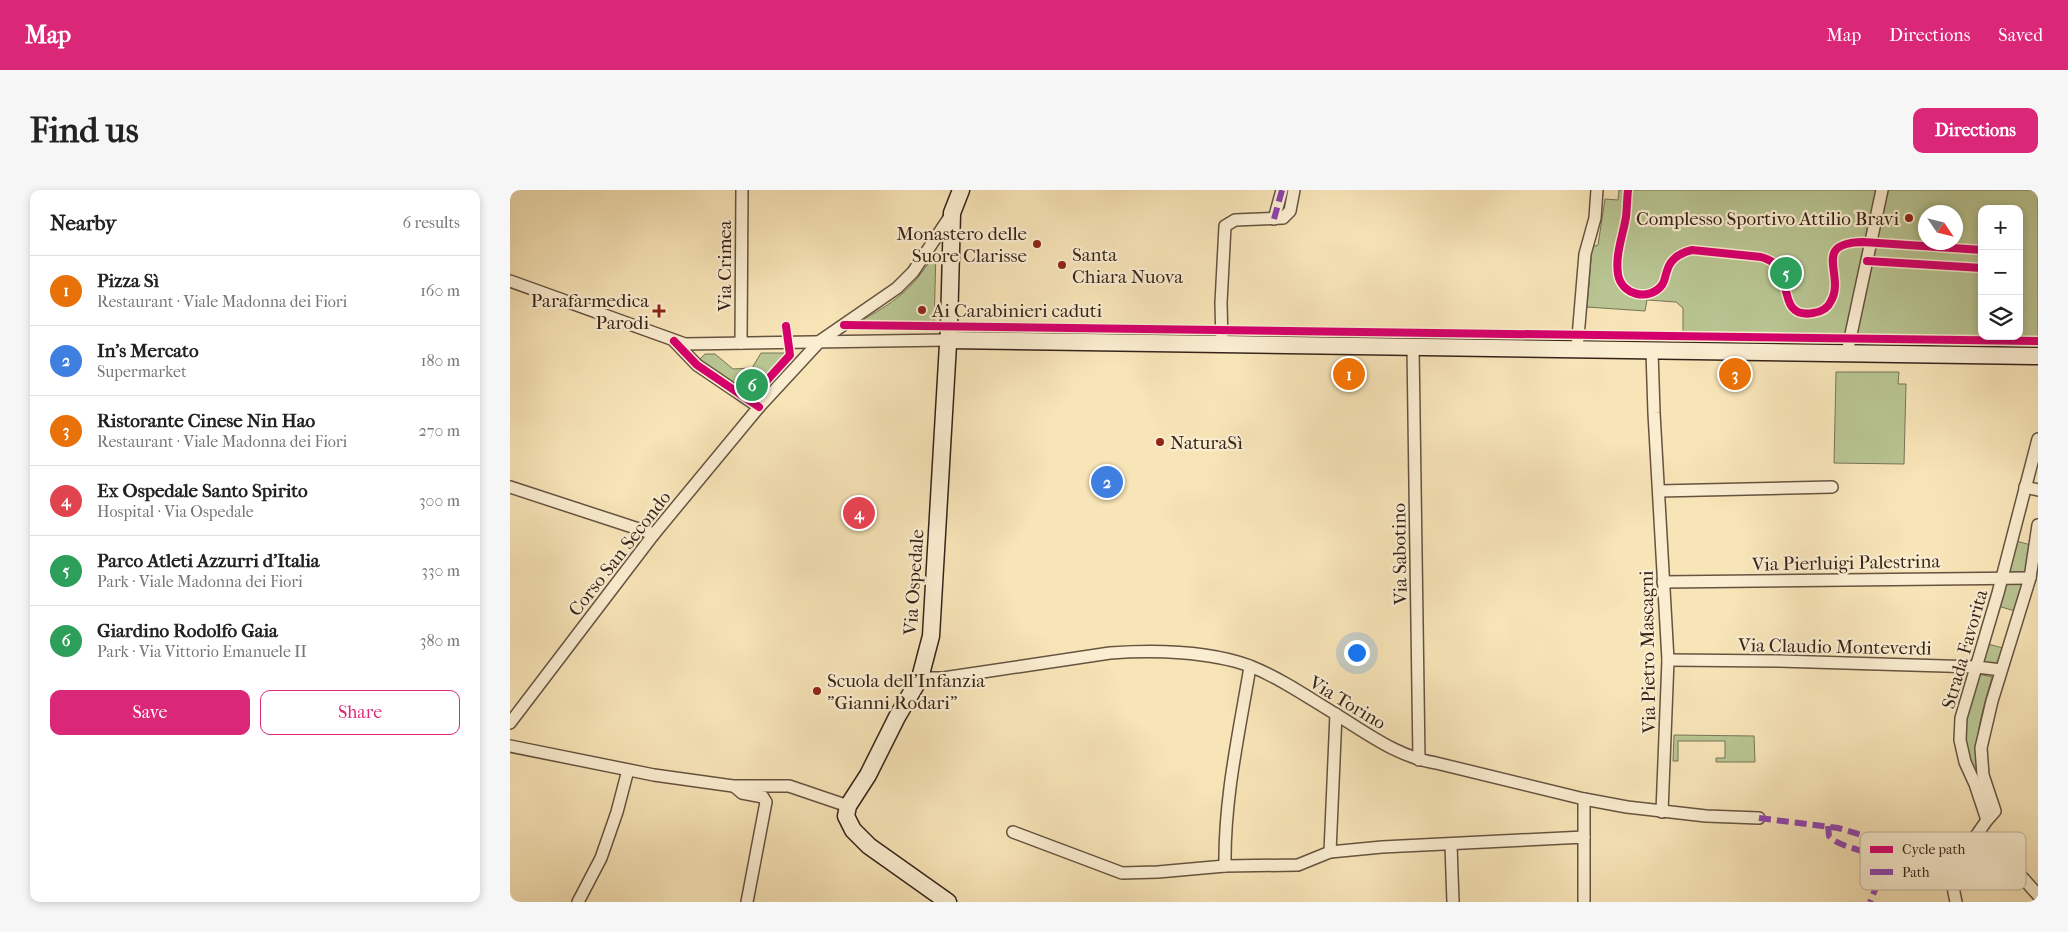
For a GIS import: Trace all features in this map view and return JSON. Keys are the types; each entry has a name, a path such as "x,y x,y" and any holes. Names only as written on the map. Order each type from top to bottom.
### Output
{"main road":[{"name":"Via Ospedale","path":"848,806 868,776 897,717 920,678 931,636 948,340 952,213 961,190"},
{"path":"948,340 2038,356"},
{"path":"848,806 847,820 858,836 881,855 948,902"}],"street":[{"name":"Via Crimea","path":"741,343 742,190"},
{"path":"1274,219 1282,190"},
{"path":"1222,344 1223,258 1226,226 1234,220 1283,218 1290,211 1294,190"},
{"path":"1577,349 1585,254 1595,218 1597,190"},
{"path":"1847,353 1882,190"},
{"name":"Corso San Secondo","path":"510,722 654,534 759,407 820,341 897,288 913,272 952,213"},
{"path":"510,281 564,299 674,341 696,344 948,340"},
{"path":"674,341 697,365 759,407"},
{"name":"Via Sabotino","path":"1413,347 1419,760"},
{"name":"Via Pietro Mascagni","path":"1652,351 1668,660 1662,812"},
{"name":"Strada Favorita","path":"1987,820 1975,784 1965,762 1960,740 1961,718 2002,577 2038,439"},
{"path":"510,487 654,534"},
{"path":"1659,491 1832,487"},
{"path":"2025,487 2038,490"},
{"path":"1979,832 1995,811 1983,775 1982,748 2001,670 2030,578 2038,526"},
{"name":"Via Pierluigi Palestrina","path":"1663,582 2030,578"},
{"name":"Via Torino","path":"920,678 943,678 1134,651 1216,658 1250,666 1296,690 1394,750 1419,760 1436,762 1584,799 1662,812 1758,818"},
{"name":"Via Claudio Monteverdi","path":"1668,660 1779,661 1977,667 2001,670"},
{"path":"1225,866 1225,832 1228,802 1250,666"},
{"path":"1330,852 1336,714"},
{"path":"510,746 628,770 733,786 789,786 848,806"},
{"path":"578,902 601,858 617,812 628,770"},
{"path":"733,786 742,793 763,797 766,802 747,902"},
{"path":"1584,799 1584,902"},
{"path":"1013,832 1122,873 1225,866 1298,865 1330,852 1584,837"},
{"path":"1451,844 1453,902"},
{"path":"2026,882 2038,895"}],"green space":[{"path":"1619,190 2038,190 2038,341 1979,340 2023,340 2023,205 1978,205 1978,340 1683,335 1683,308 1676,302 1647,300 1645,311 1587,307 1592,247 1598,245 1605,199 1618,200"},
{"path":"936,251 934,327 864,325 864,319 906,291 921,274"},
{"path":"761,353 785,353 787,361 757,401 702,363 700,359 705,354 715,354 733,369 752,368"},
{"path":"1836,372 1899,372 1898,384 1906,384 1904,464 1834,463"},
{"path":"2016,541 2031,545 2025,572 2008,572"},
{"path":"2023,583 2015,611 1998,606 2004,584"},
{"path":"1988,644 2003,648 1998,665 1982,664"},
{"path":"1979,674 1992,677 1977,740 1978,766 1981,778 1979,780 1969,759 1964,728"},
{"path":"1674,735 1754,736 1755,762 1716,762 1716,758 1725,758 1725,741 1678,741 1678,761 1673,761"}],"marked path":[{"path":"1274,219 1282,190"},
{"path":"1759,818 1838,828 1860,834"},
{"path":"1828,826 1829,836 1835,841 1860,851"},
{"path":"1870,902 1875,890"}],"cycle path":[{"path":"1628,190 1626,217 1618,252 1617,267 1620,281 1624,287 1636,294 1643,295 1656,290 1663,283 1670,263 1676,257 1688,251 1761,257 1770,260 1778,267 1782,274 1788,298 1795,310 1803,313 1813,313 1824,309 1831,301 1835,291 1834,254 1838,248 1847,244 1863,242 1978,250"},
{"path":"1867,261 1978,268"},
{"path":"844,325 2038,341"},
{"path":"749,400 790,355 786,326"},
{"path":"674,341 697,365 759,407"}],"place":[{"name":"Complesso Sportivo Attilio Bravi","path":"1909,218"},
{"name":"Monastero delle Suore Clarisse","path":"1037,244"},
{"name":"Santa Chiara Nuova","path":"1062,265"},
{"name":"Parco Atleti Azzurri d'Italia","path":"1786,273"},
{"name":"Ai Carabinieri caduti","path":"922,310"},
{"name":"Parafarmedica Parodi","path":"659,311"},
{"name":"Pizza Sì","path":"1349,374"},
{"name":"Ristorante Cinese Nin Hao","path":"1735,374"},
{"name":"Giardino Rodolfo Gaia","path":"752,385"},
{"name":"NaturaSì","path":"1160,442"},
{"name":"In's Mercato","path":"1107,482"},
{"name":"Ex Ospedale Santo Spirito","path":"859,513"},
{"name":"Scuola dell'Infanzia \"Gianni Rodari\"","path":"817,691"}]}
